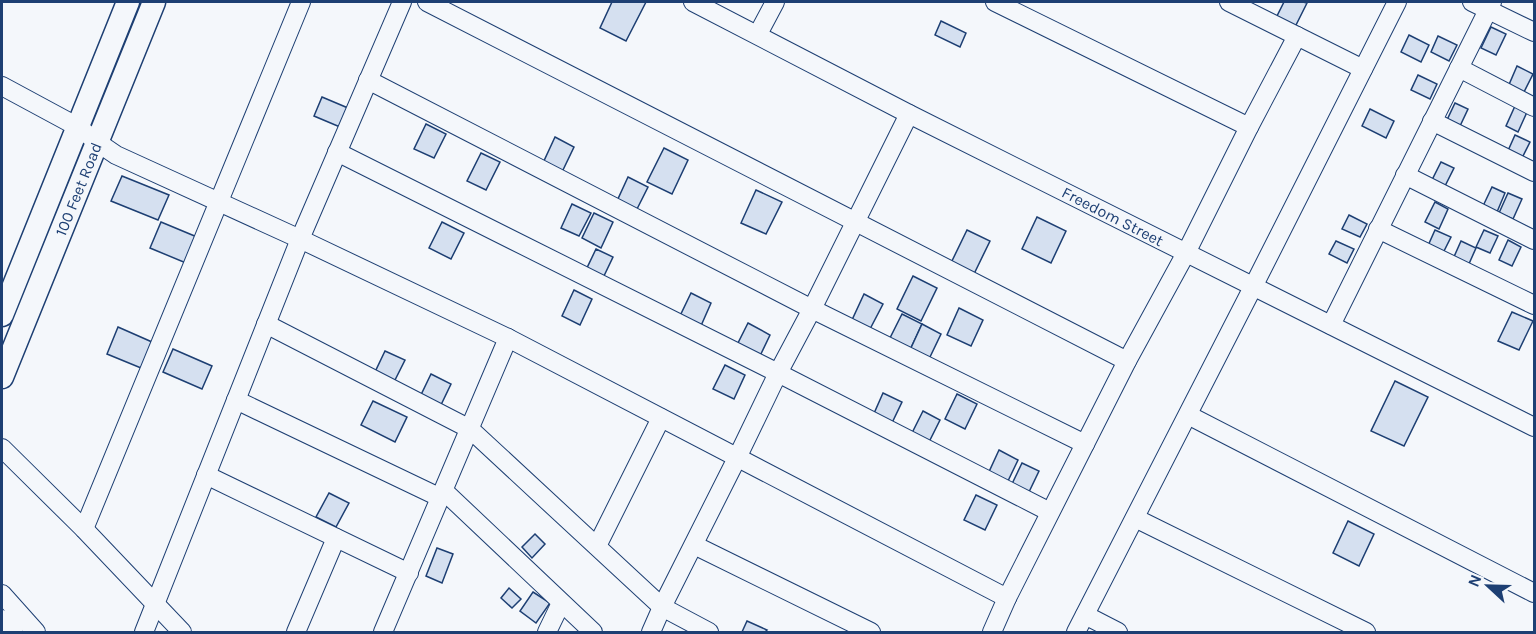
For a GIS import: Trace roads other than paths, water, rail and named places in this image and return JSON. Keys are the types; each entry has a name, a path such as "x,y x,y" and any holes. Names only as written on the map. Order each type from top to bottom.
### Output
{"main road":[{"name":"100 Feet Road","path":"2,315 128,2"},
{"name":"100 Feet Road","path":"2,377 154,2"}],"street":[{"path":"84,529 301,2"},
{"path":"144,633 300,239 402,2"},
{"path":"427,2 1127,361"},
{"name":"Freedom Street","path":"693,2 909,114 1534,427"},
{"path":"758,34 775,2"},
{"path":"995,2 1250,127"},
{"path":"1229,2 1363,69"},
{"path":"1076,633 1397,2"},
{"path":"1330,324 1459,68 1484,4 1534,32"},
{"path":"992,633 1007,598 1127,361 1186,253 1297,36"},
{"path":"1459,68 1534,107"},
{"path":"368,80 812,309 1085,444"},
{"path":"2,86 78,127 116,154 508,338 1007,598"},
{"path":"651,633 778,373 909,114"},
{"path":"1432,121 1534,172"},
{"path":"338,152 1050,512"},
{"path":"1405,175 1534,240"},
{"path":"1378,228 1534,305"},
{"path":"266,324 470,429 662,607 709,633"},
{"path":"383,633 508,338"},
{"path":"236,400 443,495 593,633"},
{"path":"1188,415 1534,593"},
{"path":"597,546 661,418"},
{"path":"2,448 84,529 182,633"},
{"path":"206,475 409,573"},
{"path":"1135,518 1366,633"},
{"path":"296,633 336,538"},
{"path":"694,544 871,633"},
{"path":"2,594 36,633"},
{"path":"547,633 561,603"},
{"path":"1085,615 1119,633"},
{"path":"2,619 14,633"}]}
